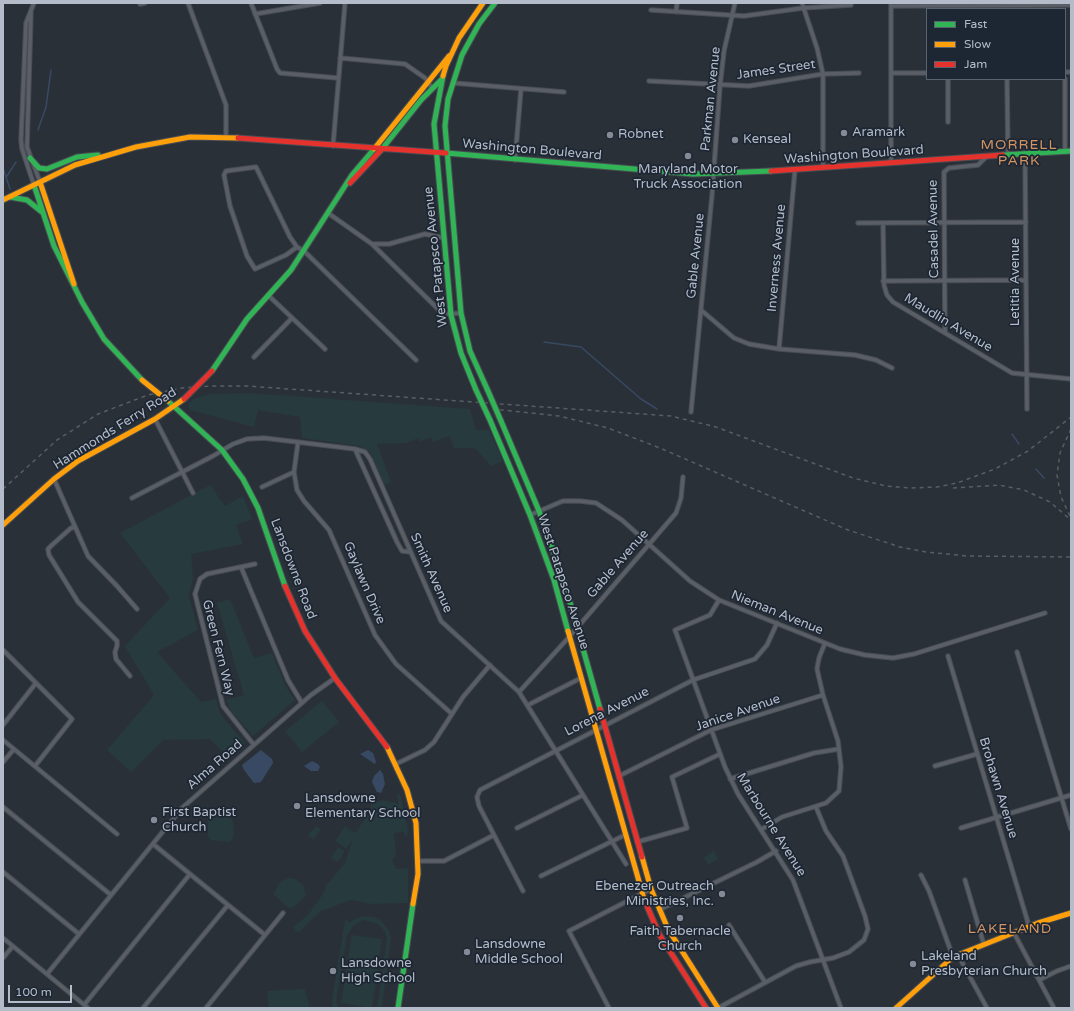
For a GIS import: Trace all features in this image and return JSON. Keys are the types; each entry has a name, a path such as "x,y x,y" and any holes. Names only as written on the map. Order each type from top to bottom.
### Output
{"main road":[{"path":"453,51 466,27 483,3"},
{"name":"West Patapsco Avenue","path":"495,3 479,24 467,44 452,83 446,112 446,153 461,313 470,351 539,511 563,578 651,889 659,910 678,946 718,1008"},
{"name":"West Patapsco Avenue","path":"453,51 442,80 434,124 435,152 451,315 461,353 530,515 554,580 642,894 659,934 706,1008"},
{"name":"Hammonds Ferry Road","path":"3,525 54,479 92,453 175,407 212,371 247,319 269,296 304,251 360,165 453,51"},
{"path":"442,80 452,83"},
{"name":"Hammonds Ferry Road","path":"344,190 382,149 432,88 442,80"},
{"name":"Washington Boulevard","path":"3,200 75,165 110,153 178,139 226,137 374,149 435,152 693,174 823,168 1071,151"},
{"path":"30,158 39,168 47,169 78,157 110,153"},
{"name":"Lansdowne Road","path":"40,182 77,292"},
{"name":"Lansdowne Road","path":"34,184 42,212 62,264 104,339 142,380 175,407 222,450 235,468 250,492 264,524 278,570 294,610 318,654 334,678 377,731 396,764 407,790 416,823 418,861 416,887 398,1008"},
{"path":"9,197 26,200 42,212"},
{"path":"896,1008 956,956 1029,926 1071,914"}],"street":[{"path":"34,3 26,23 21,140 22,149 34,184"},
{"path":"188,3 226,105 226,137"},
{"path":"251,3 277,69 280,73 338,78"},
{"path":"255,14 320,3"},
{"path":"333,146 345,3"},
{"path":"676,12 677,3"},
{"name":"Parkman Avenue","path":"714,174 724,51 735,3"},
{"path":"802,3 817,48 822,74 823,168"},
{"path":"651,10 732,16 756,16 803,8 851,4"},
{"path":"891,163 891,4 948,7 1064,7 1071,4"},
{"path":"31,13 27,136 30,158 40,182"},
{"path":"340,58 405,64 428,82 432,88"},
{"name":"James Street","path":"649,81 720,86 761,85 822,74 859,73"},
{"path":"891,73 926,73"},
{"path":"948,80 948,122"},
{"path":"1007,80 1008,156"},
{"path":"1065,80 1065,152"},
{"path":"452,83 564,92"},
{"path":"515,160 521,89"},
{"name":"Letitia Avenue","path":"1025,154 1027,409"},
{"name":"Casadel Avenue","path":"946,333 944,172 950,168 978,165 986,157"},
{"path":"297,247 286,255 254,269 247,256 230,206 224,175 226,171 256,167 290,237 297,247 304,251 416,360"},
{"name":"Inverness Avenue","path":"779,349 795,169"},
{"name":"Gable Avenue","path":"691,412 714,174"},
{"path":"328,214 372,244 439,310 451,315 461,313"},
{"path":"858,223 1026,222"},
{"name":"Maudlin Avenue","path":"883,223 883,281 887,296 893,302 1008,370 1027,375 1071,379"},
{"path":"372,244 389,244 425,234 444,238"},
{"path":"883,281 1026,280"},
{"path":"269,296 324,350"},
{"path":"701,310 739,340 758,346 855,355 876,360 892,368"},
{"path":"254,357 292,318"},
{"path":"155,419 194,493"},
{"name":"Smith Avenue","path":"132,498 240,441 254,438 355,449 365,452 370,459 441,621 519,692 626,864"},
{"name":"Gaylawn Drive","path":"298,442 294,472 295,484 300,496 324,523 333,538 370,625 381,645 396,664 452,714"},
{"path":"355,449 397,542 402,551 410,552"},
{"path":"262,487 294,472"},
{"name":"Gable Avenue","path":"519,692 570,636 649,545 678,509 681,498 683,477"},
{"path":"54,479 88,556 137,609"},
{"name":"Nieman Avenue","path":"530,515 557,503 568,501 596,504 615,514 690,581 720,600 825,643 865,655 893,658 914,654 1045,613"},
{"path":"74,527 48,549 49,555 78,602 117,641 115,652 116,659 130,676"},
{"name":"Green Fern Way","path":"254,745 223,706 194,594 200,579 207,574 255,564"},
{"path":"241,567 288,680 302,702"},
{"name":"Marbourne Avenue","path":"720,600 710,615 675,630 730,779 776,851 799,892 841,1008"},
{"name":"Lorena Avenue","path":"523,891 477,801 480,790 595,729 693,680 755,659 767,645 776,623"},
{"path":"762,829 782,817 826,803 836,796 839,791 841,779 836,732 823,695 817,669 819,658 825,643"},
{"path":"3,650 72,719 35,766"},
{"path":"1017,652 1071,829"},
{"name":"Brohawn Avenue","path":"948,656 1029,926"},
{"path":"396,764 429,746 438,738 452,714 469,690 490,665"},
{"name":"Alma Road","path":"47,974 190,800 302,702 334,678"},
{"path":"528,705 581,678"},
{"path":"3,725 36,683"},
{"name":"Janice Avenue","path":"619,776 711,730 823,695"},
{"path":"3,740 117,834"},
{"path":"3,762 14,749"},
{"path":"730,779 814,753 839,750"},
{"path":"637,842 687,828 672,777 720,754"},
{"path":"935,766 977,754"},
{"path":"517,828 583,795"},
{"path":"961,828 1071,795"},
{"path":"3,807 111,895"},
{"path":"718,1008 796,966 841,956 855,949 864,940 868,929 867,923 845,862 821,822 816,807"},
{"path":"418,861 444,861 494,835"},
{"path":"541,876 625,835"},
{"path":"153,844 265,935"},
{"path":"659,910 744,869 776,851"},
{"path":"3,872 79,934"},
{"path":"84,1005 190,874"},
{"path":"921,875 956,956 987,1008"},
{"path":"965,880 984,945"},
{"path":"609,1008 570,931 651,889"},
{"path":"143,1008 228,905"},
{"path":"206,1008 283,913"},
{"path":"729,925 765,982"},
{"path":"1014,933 1054,1008"},
{"path":"3,938 88,1008"},
{"path":"3,958 13,946"},
{"path":"1039,980 1071,966"}],"green space":[{"path":"249,393 470,409 476,430 489,430 503,461 491,466 475,448 454,448 449,436 433,442 431,437 420,442 418,438 407,443 377,444 391,482 384,485 370,452 360,446 302,438 300,417 258,410 254,427 190,410 188,405 193,399 210,394"},
{"path":"210,485 225,506 243,496 252,519 236,525 243,544 191,554 193,578 189,596 198,630 157,652 201,702 216,699 221,715 245,743 228,757 210,739 163,740 131,772 107,750 154,695 125,646 170,598 120,533"},
{"path":"230,599 254,658 272,653 286,687 295,700 253,736 231,711 226,700 244,695 217,603"},
{"path":"322,701 339,722 302,752 285,731"},
{"path":"400,793 408,829 407,838 403,832 394,833 396,853 392,861 396,869 408,868 408,903 371,904 351,900 321,911 298,933 293,927 308,915 325,891 326,886 345,863 353,839 346,849 335,841 345,826 355,833 369,813 371,804 382,800 399,804 397,794"},
{"path":"221,813 230,817 233,822 234,835 230,842 211,840 208,836 208,816"},
{"path":"316,826 321,829 314,839 307,836"},
{"path":"338,847 345,851 338,862 331,858"},
{"path":"714,851 718,859 708,865 704,857"},
{"path":"289,878 295,879 303,885 306,895 294,907 289,908 273,894 281,881"},
{"path":"363,916 374,917 380,920 389,930 391,937 382,1008 377,1008 387,938 385,932 378,924 364,920 355,924 347,935 336,1000 338,1008 333,1008 332,1000 345,920 349,921 349,924 353,920"},
{"path":"352,935 382,939 372,1008 341,1003"},
{"path":"305,990 310,1008 269,1008 267,991"}],"water":[{"path":"261,750 272,759 273,763 261,782 254,783 242,765"},
{"path":"368,750 373,753 376,762 375,764 360,754"},
{"path":"312,761 320,767 318,771 311,771 304,766"},
{"path":"380,770 383,774 385,784 381,793 377,792 372,782 374,776"}],"waterway":[{"path":"38,130 46,107 51,70"},
{"path":"7,176 16,162"},
{"path":"3,168 10,189"},
{"path":"544,342 581,347 641,399 657,409"},
{"path":"1012,434 1019,444"},
{"path":"1036,469 1044,478"}],"railway":[{"path":"3,489 57,440 98,414 148,395 182,388 210,386 247,386 671,416 716,427 853,478 886,486 910,488 937,487 957,483 995,469 1028,451 1071,417"},
{"path":"484,408 559,416 608,428 660,448 848,530 900,547 926,552 967,556 1071,557"},
{"path":"1070,516 1061,497 1057,475 1060,453 1071,429"},
{"path":"953,488 999,485 1024,490 1050,502 1071,520"}],"traffic: fast":[{"path":"488,391 470,351 461,313 445,126 448,99 462,55 479,24 495,3"},
{"path":"443,76 434,124 451,315 461,353 476,390"},
{"path":"382,149 421,100 441,80"},
{"path":"212,371 247,319 291,270 352,175 374,149"},
{"path":"1003,155 1071,151"},
{"path":"446,153 693,174 771,171"},
{"path":"30,158 39,168 47,169 77,157 98,155"},
{"path":"34,185 54,246 82,302 104,339 142,380"},
{"path":"10,197 27,200 42,212"},
{"path":"476,390 490,420"},
{"path":"488,391 501,421"},
{"path":"168,401 222,450 243,479 258,508 285,586"},
{"path":"490,420 530,515 554,580 568,631"},
{"path":"501,421 539,511 563,578 600,709"},
{"path":"398,1008 413,904"}],"traffic: slow":[{"path":"443,76 459,38 483,3"},
{"path":"374,149 449,56"},
{"path":"3,200 75,165 136,147 190,137 238,138"},
{"path":"40,182 74,284"},
{"path":"142,380 168,401"},
{"path":"3,525 54,479 78,461 155,419 184,399"},
{"path":"568,631 644,899"},
{"path":"387,747 407,790 416,823 418,874 413,904"},
{"path":"642,857 651,889 668,929 718,1008"},
{"path":"896,1008 953,957 1038,923 1071,913"}],"traffic: jam":[{"path":"238,138 446,153"},
{"path":"350,183 382,149"},
{"path":"771,171 1003,155"},
{"path":"184,399 212,371"},
{"path":"285,586 305,631 335,678 387,747"},
{"path":"600,709 642,857"},
{"path":"644,899 659,934 706,1008"}],"place":[{"name":"Aramark","path":"844,133"},
{"name":"Robnet","path":"610,135"},
{"name":"Kenseal","path":"735,140"},
{"name":"Maryland Motor Truck Association","path":"688,156"},
{"name":"Lansdowne Elementary School","path":"297,806"},
{"name":"First Baptist Church","path":"154,820"},
{"name":"Ebenezer Outreach Ministries, Inc.","path":"722,894"},
{"name":"Faith Tabernacle Church","path":"680,918"},
{"name":"Lansdowne Middle School","path":"467,952"},
{"name":"Lakeland Presbyterian Church","path":"913,964"},
{"name":"Lansdowne High School","path":"333,971"}],"district":[{"name":"MORRELL PARK","path":"1019,154"},
{"name":"LAKELAND","path":"1010,929"}]}
